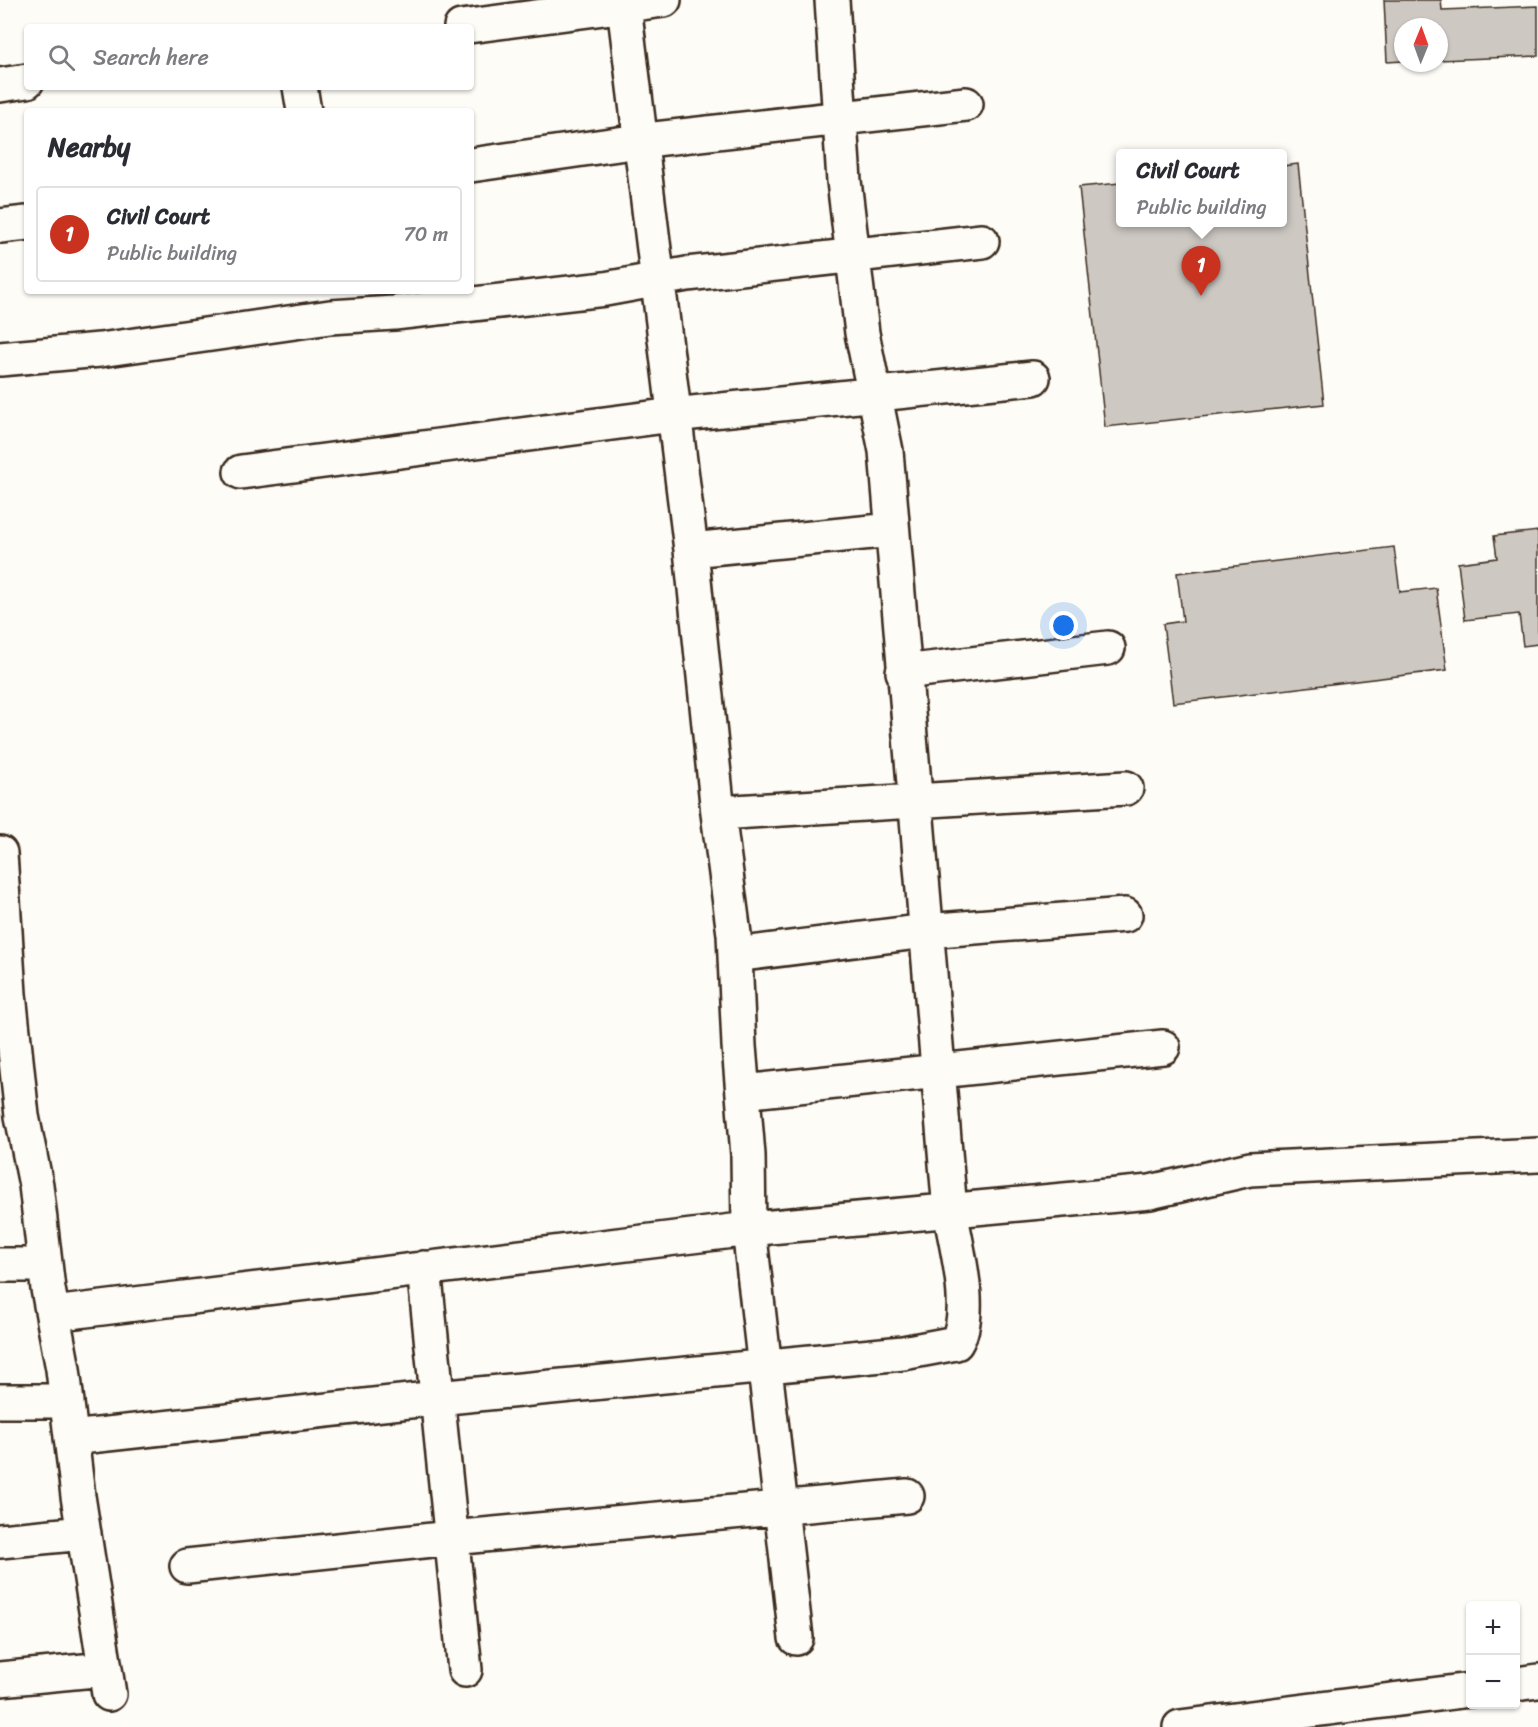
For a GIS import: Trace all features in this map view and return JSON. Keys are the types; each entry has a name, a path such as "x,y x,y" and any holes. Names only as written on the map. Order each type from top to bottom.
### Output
{"street":[{"path":"474,25 664,0"},
{"path":"71,1437 437,1398 903,1353 956,1343 962,1333 965,1314 950,1211 886,451 862,333 844,181 832,0"},
{"path":"624,6 691,550 735,956 749,1229 796,1638"},
{"path":"0,85 24,81"},
{"path":"300,90 304,108"},
{"path":"474,165 640,141 966,104"},
{"path":"0,226 24,223"},
{"path":"0,359 100,350 330,317 394,313 605,289 656,279 982,241"},
{"path":"241,472 673,415 1033,378"},
{"path":"691,550 892,530"},
{"path":"903,672 1108,648"},
{"path":"718,813 1126,788"},
{"path":"0,853 12,1129 36,1185 45,1265 107,1682 0,1678"},
{"path":"735,956 926,931 1125,915"},
{"path":"743,1092 1163,1047"},
{"path":"53,1314 749,1229 1150,1192 1250,1169 1538,1155"},
{"path":"0,1265 45,1265"},
{"path":"424,1268 465,1670"},
{"path":"0,1401 67,1401"},
{"path":"187,1566 452,1538 907,1496"},
{"path":"0,1541 84,1533"},
{"path":"1520,1683 1538,1681"},
{"path":"1180,1727 1466,1691"}],"building":[{"path":"1384,0 1441,0 1442,10 1538,6 1538,56 1448,60 1448,18 1394,18 1394,62 1387,62"},
{"path":"1298,164 1324,404 1105,427 1079,187 1116,183 1116,227 1287,227 1287,165"},
{"path":"1538,531 1538,644 1523,646 1519,614 1465,620 1458,563 1497,558 1494,536"},
{"path":"1394,547 1400,592 1436,588 1447,670 1173,703 1163,624 1183,621 1177,573"}],"place":[{"name":"Civil Court","path":"1201,296"}]}
